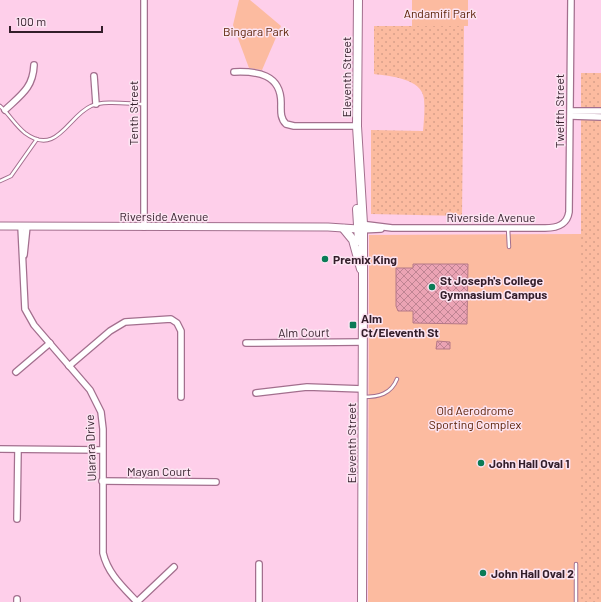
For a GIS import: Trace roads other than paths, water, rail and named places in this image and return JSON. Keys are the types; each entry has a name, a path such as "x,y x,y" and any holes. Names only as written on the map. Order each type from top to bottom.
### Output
{"main road":[{"name":"Eleventh Street","path":"358,0 357,126 363,284 362,602"},
{"name":"Eleventh Street","path":"361,227 363,284"},
{"path":"344,229 353,240 362,269"}],"street":[{"name":"Tenth Street","path":"144,0 144,227"},
{"name":"Twelfth Street","path":"565,221 569,212 571,0"},
{"path":"5,110 30,85 33,79 34,65"},
{"path":"234,72 256,72 272,80 280,94 282,118 286,124 294,126 357,126"},
{"path":"94,76 96,104"},
{"path":"571,114 601,111"},
{"path":"571,114 601,117"},
{"name":"Riverside Avenue","path":"0,226 552,228 565,221"},
{"name":"Ularara Drive","path":"24,226 23,293 25,310 34,325 90,390 99,406 102,420 102,546 105,562 114,578 137,602"},
{"name":"Riverside Avenue","path":"328,228 344,229 361,227"},
{"path":"69,366 110,331 125,322 131,320 171,319 177,323 181,331 181,397"},
{"name":"Alm Court","path":"246,343 363,342"},
{"path":"16,372 50,343"},
{"path":"256,393 308,387 363,393"},
{"path":"0,450 102,450"},
{"path":"17,519 18,450"},
{"name":"Mayan Court","path":"102,481 216,482"},
{"path":"258,602 259,564"},
{"path":"137,602 174,567"}],"lane":[{"path":"0,106 24,132 37,139 48,140 56,136 84,111 96,104 144,104"},
{"path":"0,181 11,176 37,139"},
{"path":"508,228 509,247"},
{"path":"363,393 382,395 391,389 396,379"},
{"path":"576,564 576,602"}],"place":[{"name":"Premix King","path":"325,259"},
{"name":"St Joseph's College Gymnasium Campus","path":"432,287"},
{"name":"Alm Ct/Eleventh St","path":"353,325"},
{"name":"John Hall Oval 1","path":"481,463"},
{"name":"John Hall Oval 2","path":"483,573"}],"park label":[{"name":"Andamifi Park","path":"440,13"},
{"name":"Bingara Park","path":"256,31"},
{"name":"Old Aerodrome Sporting Complex","path":"475,417"}]}
